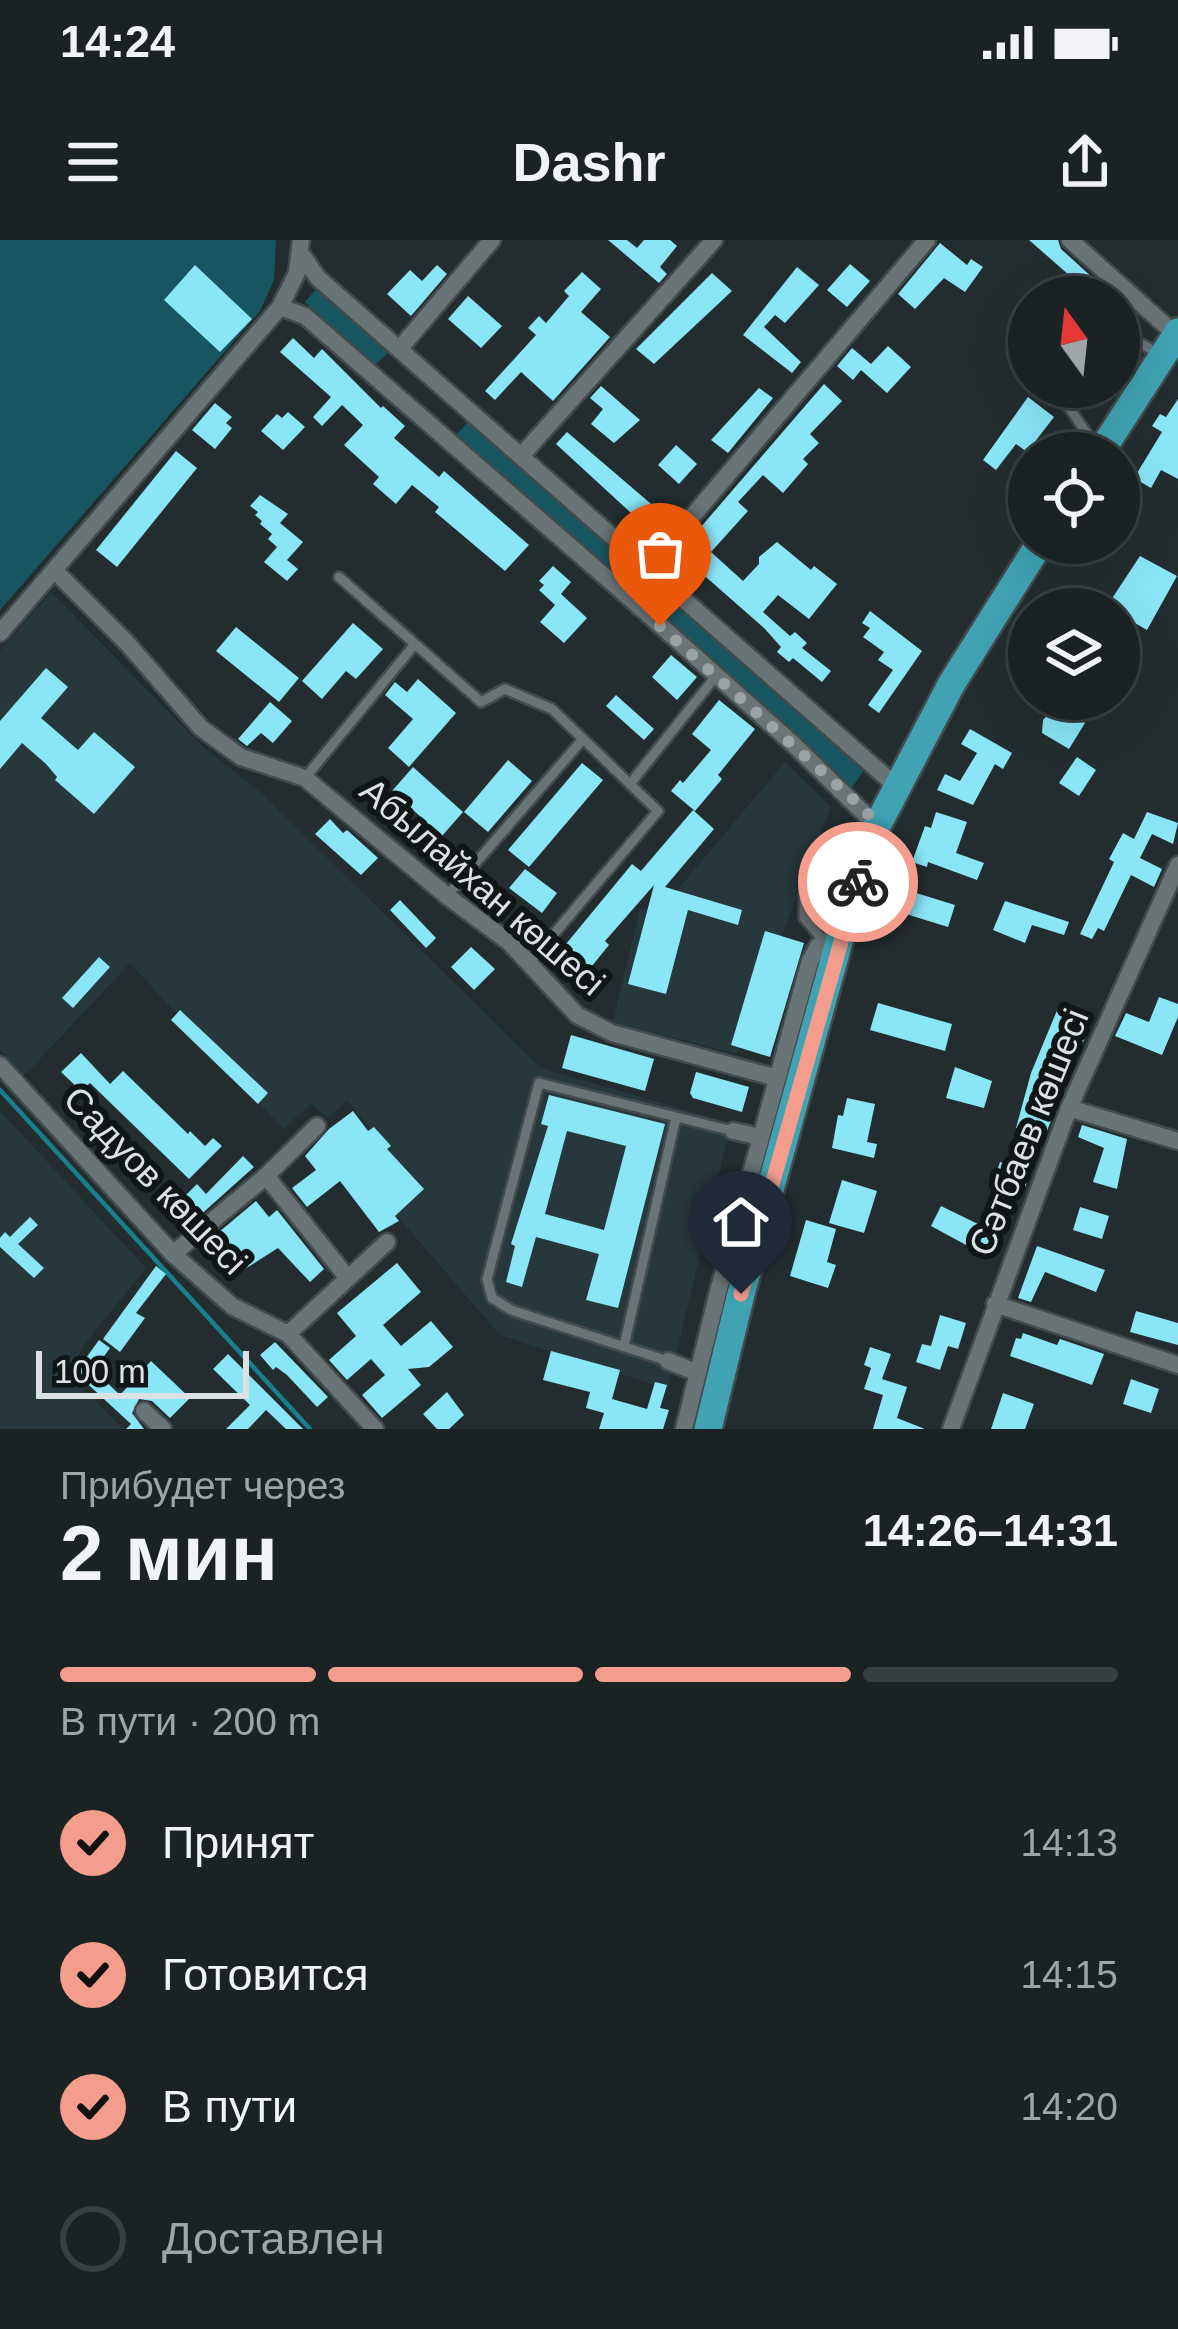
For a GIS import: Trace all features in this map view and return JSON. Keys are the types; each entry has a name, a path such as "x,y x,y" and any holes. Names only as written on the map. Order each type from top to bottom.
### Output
{"highway":[{"path":"1115,432 1174,346"},
{"path":"708,1429 832,936 896,786 952,682 1027,564"}],"street":[{"path":"400,347 492,240"},
{"path":"521,456 714,240"},
{"path":"650,566 927,240"},
{"path":"1070,240 1174,346"},
{"path":"302,248 324,283 896,786"},
{"path":"0,633 280,307 291,290 302,248"},
{"path":"291,290 324,283"},
{"path":"280,307 305,316 716,676 864,809 872,839"},
{"name":"Абылайхан көшесі","path":"55,571 127,643 201,728 241,757 304,778 531,961 577,1015 612,1033 777,1078"},
{"name":"Сәтбаев көшесі","path":"951,1429 1069,1108 1178,865"},
{"path":"684,1429 810,961 832,936"},
{"name":"Садуов көшесі","path":"0,1065 173,1254 232,1306 288,1334 375,1429"},
{"path":"1069,1108 1178,1141"},
{"path":"173,1254 266,1176 316,1126"},
{"path":"733,1131 761,1137"},
{"path":"266,1176 347,1277"},
{"path":"288,1334 387,1242"},
{"path":"995,1304 1178,1365"},
{"path":"668,1361 698,1373"},
{"path":"144,1411 163,1429"}],"lane":[{"path":"1140,337 1174,346"},
{"path":"339,577 481,702 505,689 552,709 658,811 531,961"},
{"path":"304,778 415,644"},
{"path":"630,784 716,676"},
{"path":"447,896 583,740"},
{"path":"832,936 804,918 804,896 815,868 822,860 872,839"},
{"path":"668,1361 511,1310 492,1298 488,1280 539,1083 733,1131"},
{"path":"624,1346 676,1117"}],"shaded area":[{"path":"0,240 276,240 274,280 260,311 0,610"},
{"path":"318,287 390,351 374,366 305,302"},
{"path":"470,420 864,770 851,789 454,437"},
{"path":"51,592 205,749 260,792 541,1068 731,1123 668,1389 500,1335 360,1173 388,1149 347,1101 327,1118 311,1104 283,1129 130,963 24,1076 0,1049 0,651"},
{"path":"785,762 831,807 737,1054 613,1022 640,909 662,908"},
{"path":"0,1111 146,1268 67,1373 123,1429 0,1429"}],"building":[{"path":"608,240 627,240 637,248 644,240 670,240 677,246 660,267 667,274 659,283"},
{"path":"1029,240 1058,240 1061,249 1091,276 1070,276"},
{"path":"940,243 967,265 971,259 983,267 965,292 944,278 915,309 898,294"},
{"path":"850,264 870,281 847,307 827,290"},
{"path":"195,265 252,319 220,352 164,300"},
{"path":"437,265 447,274 411,316 387,294 410,270 422,281"},
{"path":"797,267 819,285 785,323 775,315 764,327 801,362 792,373 743,335"},
{"path":"582,272 601,289 581,312 610,337 553,401 521,372 495,400 485,391 536,335 528,328 539,316 546,323 569,296 564,291"},
{"path":"712,273 732,291 654,364 636,349"},
{"path":"468,296 502,326 481,348 448,319"},
{"path":"293,338 314,358 322,349 405,426 394,438 439,477 444,471 529,545 505,571 435,512 439,507 412,485 396,504 373,484 379,477 344,445 363,425 342,405 322,426 313,417 331,397 280,352"},
{"path":"888,346 911,367 887,393 861,370 853,380 837,366 852,348 871,364"},
{"path":"824,384 842,401 810,434 819,443 803,459 808,464 783,493 763,475 738,502 748,511 711,552 743,581 759,564 759,557 777,542 837,584 809,619 778,595 763,612 790,636 795,632 807,643 802,648 831,671 822,682 793,658 789,662 777,652 781,647 765,629 682,556 697,538 694,535"},
{"path":"601,386 640,420 614,443 591,424 603,409 590,398"},
{"path":"759,388 773,398 728,453 711,440"},
{"path":"1178,399 1178,479 1161,470 1151,488 1140,482 1140,468 1162,432 1152,426 1160,414 1166,417"},
{"path":"215,403 232,417 226,423 232,428 215,449 192,430"},
{"path":"1020,408 1042,408 1054,417 1042,432 1008,432 1008,454 996,470 983,460"},
{"path":"288,412 305,427 283,450 261,431 277,414 282,418"},
{"path":"567,432 657,509 643,524 556,444"},
{"path":"676,445 697,464 679,484 658,465"},
{"path":"176,451 197,468 117,567 96,550"},
{"path":"260,495 288,514 280,523 303,542 287,560 298,569 287,581 264,562 277,547 250,506"},
{"path":"1140,556 1177,576 1147,630 1140,626 1140,588 1119,588 1135,564 1140,564"},
{"path":"553,566 571,582 561,594 587,618 564,643 540,622 555,605 539,590 544,585 539,581"},
{"path":"870,611 922,651 879,713 868,705 893,670 878,660 884,652 863,637 870,628 862,623"},
{"path":"353,623 383,649 356,679 346,671 322,699 302,681"},
{"path":"236,627 299,678 279,702 216,651"},
{"path":"671,655 697,677 677,700 652,677"},
{"path":"46,668 68,687 41,718 78,750 94,732 135,767 94,814 22,743 0,769 0,721"},
{"path":"418,679 456,713 409,767 388,748 413,719 385,695 395,682 407,692"},
{"path":"616,695 654,729 644,740 606,706"},
{"path":"719,700 755,729 695,811 671,791 711,750 692,734"},
{"path":"270,702 292,721 273,743 261,733 247,746 238,739"},
{"path":"1043,720 1085,723 1069,749 1042,733"},
{"path":"970,729 1012,753 1003,769 995,764 973,805 937,790 945,774 960,781 977,753 961,744"},
{"path":"1077,757 1096,770 1079,796 1059,783"},
{"path":"508,760 532,781 488,832 464,812"},
{"path":"582,763 603,780 529,867 508,850"},
{"path":"413,767 463,812 442,836 392,791"},
{"path":"693,810 714,829 665,887 742,910 738,925 688,910 666,994 628,984 654,885 605,941 609,945 578,983 552,961 632,864 641,871"},
{"path":"936,812 967,822 956,853 984,863 977,880 928,862 927,867 912,862 925,826 931,828"},
{"path":"1147,812 1178,823 1173,844 1152,834 1140,858 1162,869 1154,887 1131,875 1104,931 1098,928 1092,939 1080,934 1123,833 1134,839"},
{"path":"330,819 378,858 361,875 315,834"},
{"path":"525,869 557,893 542,913 509,888"},
{"path":"913,892 955,905 948,927 906,914"},
{"path":"400,900 436,938 426,948 390,910"},
{"path":"1005,901 1069,922 1064,935 1032,925 1025,943 993,930"},
{"path":"765,931 804,943 770,1057 731,1045"},
{"path":"471,947 495,969 474,990 451,967"},
{"path":"99,957 110,967 73,1008 62,998"},
{"path":"1159,997 1178,1004 1178,1017 1162,1055 1115,1036 1126,1013 1149,1022"},
{"path":"878,1003 952,1024 945,1051 870,1030"},
{"path":"1058,1008 1091,1022 1081,1047 1068,1042 1049,1094 1060,1097 1047,1131 1016,1128 1031,1073"},
{"path":"180,1010 268,1093 258,1104 171,1020"},
{"path":"571,1035 654,1059 645,1091 562,1068"},
{"path":"81,1053 110,1084 123,1071 188,1134 190,1131 205,1146 213,1138 222,1146 189,1179 90,1083 81,1091 61,1072"},
{"path":"955,1067 992,1081 984,1108 946,1098"},
{"path":"696,1072 749,1087 742,1112 693,1098"},
{"path":"549,1095 665,1124 618,1308 586,1300 599,1254 536,1237 522,1287 506,1282 515,1246 511,1244 548,1126 541,1124","holes":["567,1131 626,1146 604,1230 545,1214"]},
{"path":"847,1098 875,1104 867,1142 877,1144 874,1158 832,1148 838,1115 843,1116"},
{"path":"353,1111 368,1131 374,1127 391,1146 387,1149 424,1189 395,1216 399,1221 379,1232 340,1181 307,1207 292,1188 316,1170 305,1156"},
{"path":"1082,1125 1127,1139 1117,1189 1093,1182 1104,1148 1078,1137"},
{"path":"243,1156 254,1167 197,1218 180,1201 197,1184 206,1194"},
{"path":"1000,1162 1030,1171 1023,1194 993,1184"},
{"path":"842,1180 877,1191 864,1233 829,1223"},
{"path":"256,1201 269,1217 277,1210 324,1269 310,1282 278,1248 231,1278 212,1254 207,1258 200,1248"},
{"path":"941,1206 978,1224 976,1230 999,1241 990,1258 931,1226"},
{"path":"1080,1207 1109,1216 1102,1239 1073,1230"},
{"path":"30,1217 38,1225 18,1244 44,1268 34,1278 0,1247 5,1232 10,1237"},
{"path":"806,1220 836,1229 827,1262 836,1265 828,1288 790,1276"},
{"path":"1037,1246 1105,1270 1096,1292 1045,1272 1031,1302 1018,1298"},
{"path":"397,1263 421,1292 383,1325 401,1346 431,1321 453,1347 429,1367 408,1369 421,1385 382,1418 362,1395 385,1375 371,1359 347,1380 329,1360 356,1336 337,1313"},
{"path":"156,1266 166,1274 136,1313 145,1318 120,1352 103,1339"},
{"path":"1136,1311 1178,1323 1178,1345 1130,1332"},
{"path":"940,1315 966,1323 958,1349 948,1346 940,1370 916,1362 922,1344 931,1346"},
{"path":"1023,1333 1104,1354 1092,1385 1010,1356 1016,1338 1021,1339"},
{"path":"99,1340 110,1348 94,1370 120,1395 151,1361 190,1398 170,1418 152,1401 139,1399 132,1413 144,1429 126,1429 131,1424 80,1377 78,1369"},
{"path":"275,1342 328,1397 317,1407 260,1355"},
{"path":"870,1347 891,1354 882,1379 907,1387 897,1418 925,1429 873,1429 883,1395 864,1389 871,1368 864,1365"},
{"path":"551,1351 620,1370 612,1399 647,1409 655,1382 667,1385 660,1408 669,1410 663,1429 599,1429 604,1413 586,1408 590,1392 543,1380"},
{"path":"228,1354 303,1429 286,1429 266,1410 248,1429 226,1429 250,1405 213,1369"},
{"path":"1131,1379 1159,1389 1151,1413 1123,1404"},
{"path":"447,1392 464,1415 449,1429 437,1429 423,1414"},
{"path":"1003,1393 1034,1404 1025,1429 991,1429"}],"waterway":[{"path":"0,1090 310,1429"}],"way so far":[{"path":"660,626 864,809 877,826 858,882"}],"route":[{"path":"741,1294 858,882"}]}
